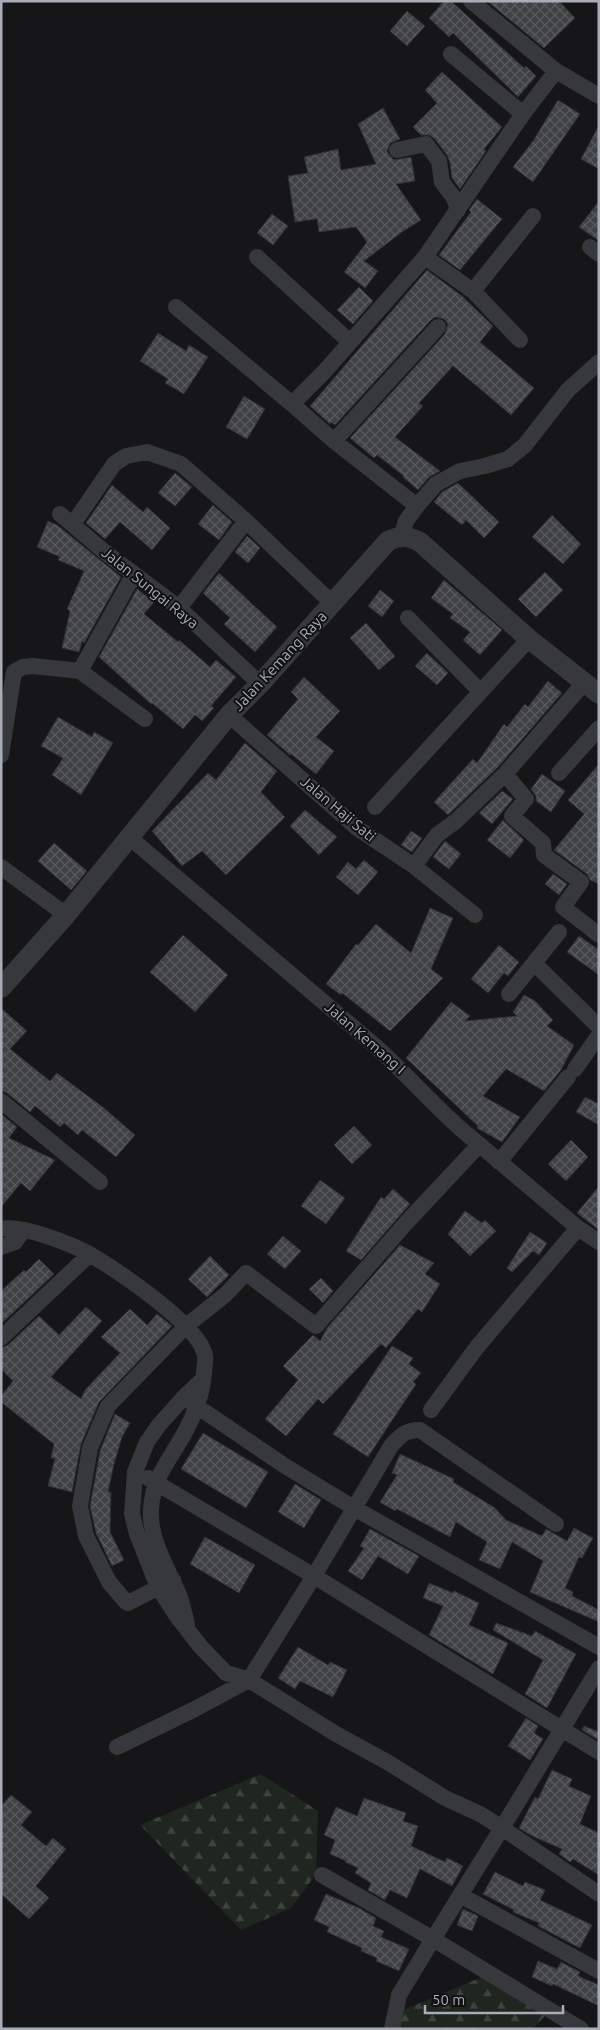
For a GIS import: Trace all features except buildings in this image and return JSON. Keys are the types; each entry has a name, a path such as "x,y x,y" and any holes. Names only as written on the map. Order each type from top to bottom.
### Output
{"street":[{"path":"471,1 556,71 599,96"},
{"path":"451,54 523,114"},
{"path":"292,404 324,372 425,257 523,114 556,71"},
{"path":"398,150 426,144 439,161 442,182 454,198 458,210"},
{"path":"473,291 533,216"},
{"path":"257,257 350,342"},
{"path":"425,257 473,291 520,340"},
{"path":"176,307 334,441 417,506"},
{"path":"334,441 438,327"},
{"path":"414,866 437,835 456,821 591,689 529,639 420,542 409,537 401,537 406,521 436,484 460,470 485,466 508,459 525,445 568,390 599,362"},
{"path":"73,524 114,464 126,456 146,452 181,464 246,521 333,604"},
{"name":"Jalan Sungai Raya","path":"60,514 178,608 260,684"},
{"path":"178,608 246,521"},
{"name":"Jalan Kemang Raya","path":"1,988 66,915 230,715 333,604 388,541 401,537"},
{"path":"80,671 134,574"},
{"path":"408,618 480,691"},
{"path":"375,807 529,639"},
{"path":"1,755 14,672 23,667 33,666 55,670 80,671 145,719"},
{"name":"Jalan Haji Sati","path":"230,715 357,828 414,866 475,915"},
{"path":"559,773 597,734"},
{"path":"505,774 526,799 512,816 543,843 544,855 581,882 563,907 599,936"},
{"name":"Jalan Kemang I","path":"130,836 373,1044 403,1071 443,1114 578,1228 599,1242"},
{"path":"1,867 66,915"},
{"path":"509,994 559,932"},
{"path":"534,963 599,1027"},
{"path":"499,1162 572,1073 599,1035"},
{"path":"1,1101 100,1182"},
{"path":"165,1584 128,1603 126,1602 109,1582 86,1536 80,1506 90,1448 108,1406 186,1326 212,1306 246,1273 316,1326 406,1223 479,1145"},
{"path":"1,1229 10,1227 51,1237 90,1254 152,1296 197,1337 206,1356 203,1379 190,1402 147,1442 135,1472 132,1514 137,1534 165,1584"},
{"path":"431,1410 477,1347 578,1228"},
{"path":"1,1247 15,1242 23,1230"},
{"path":"1,1338 90,1254"},
{"path":"190,1402 184,1434 155,1482 151,1519 165,1584 176,1615 200,1646 226,1673 249,1680 445,1798 480,1814 599,1894"},
{"path":"190,1402 285,1466 354,1508 599,1646"},
{"path":"117,1747 249,1680 314,1576 391,1446 404,1432 420,1430 556,1524"},
{"path":"135,1472 314,1576 599,1752"},
{"path":"392,2029 399,1995 599,1668"},
{"path":"322,1875 433,1939 581,2029"},
{"path":"460,1895 599,1971"}],"green space":[{"path":"261,1774 318,1811 316,1874 291,1908 241,1930 140,1825"},
{"path":"492,1973 545,2016 533,2029 384,2029 386,2017"}]}
